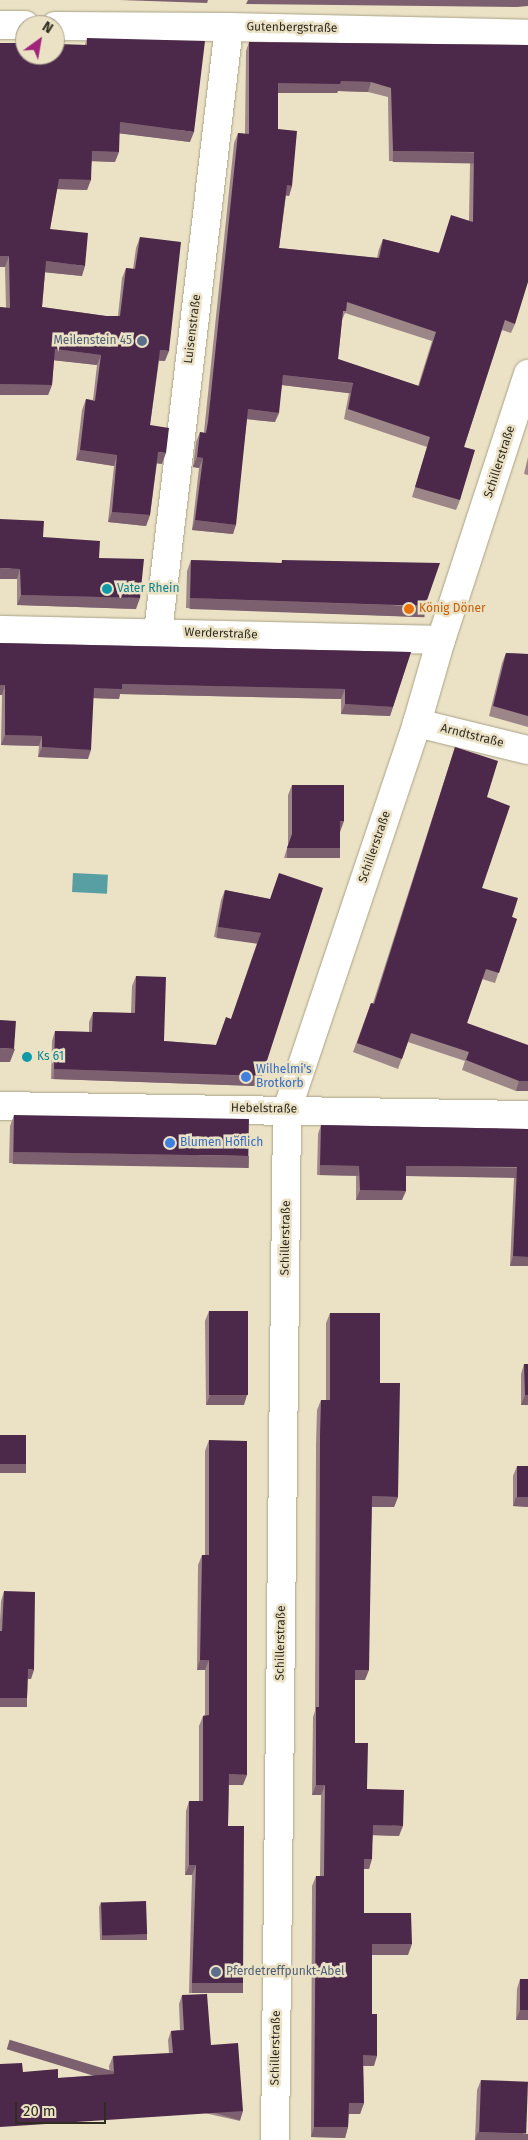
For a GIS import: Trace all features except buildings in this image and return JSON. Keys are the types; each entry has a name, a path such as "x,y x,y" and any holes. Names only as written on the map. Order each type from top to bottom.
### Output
{"street":[{"path":"0,25 15,26"},
{"name":"Gutenbergstraße","path":"65,26 229,27 528,34"},
{"name":"Luisenstraße","path":"158,632 229,27"},
{"name":"Schillerstraße","path":"275,2140 287,1110 417,722 441,640 522,414 528,374"},
{"name":"Werderstraße","path":"0,630 158,632 441,640"},
{"name":"Arndtstraße","path":"417,722 528,750"},
{"name":"Hebelstraße","path":"0,1106 528,1115"}],"water":[{"path":"73,873 108,875 107,894 72,892"}],"place":[{"name":"Meilenstein 45","path":"142,341"},
{"name":"Vater Rhein","path":"107,589"},
{"name":"König Döner","path":"409,609"},
{"name":"Ks 61","path":"27,1057"},
{"name":"Wilhelmi's Brotkorb","path":"246,1077"},
{"name":"Blumen Höflich","path":"170,1143"},
{"name":"Pferdetreffpunkt-Abel","path":"216,1972"}]}
